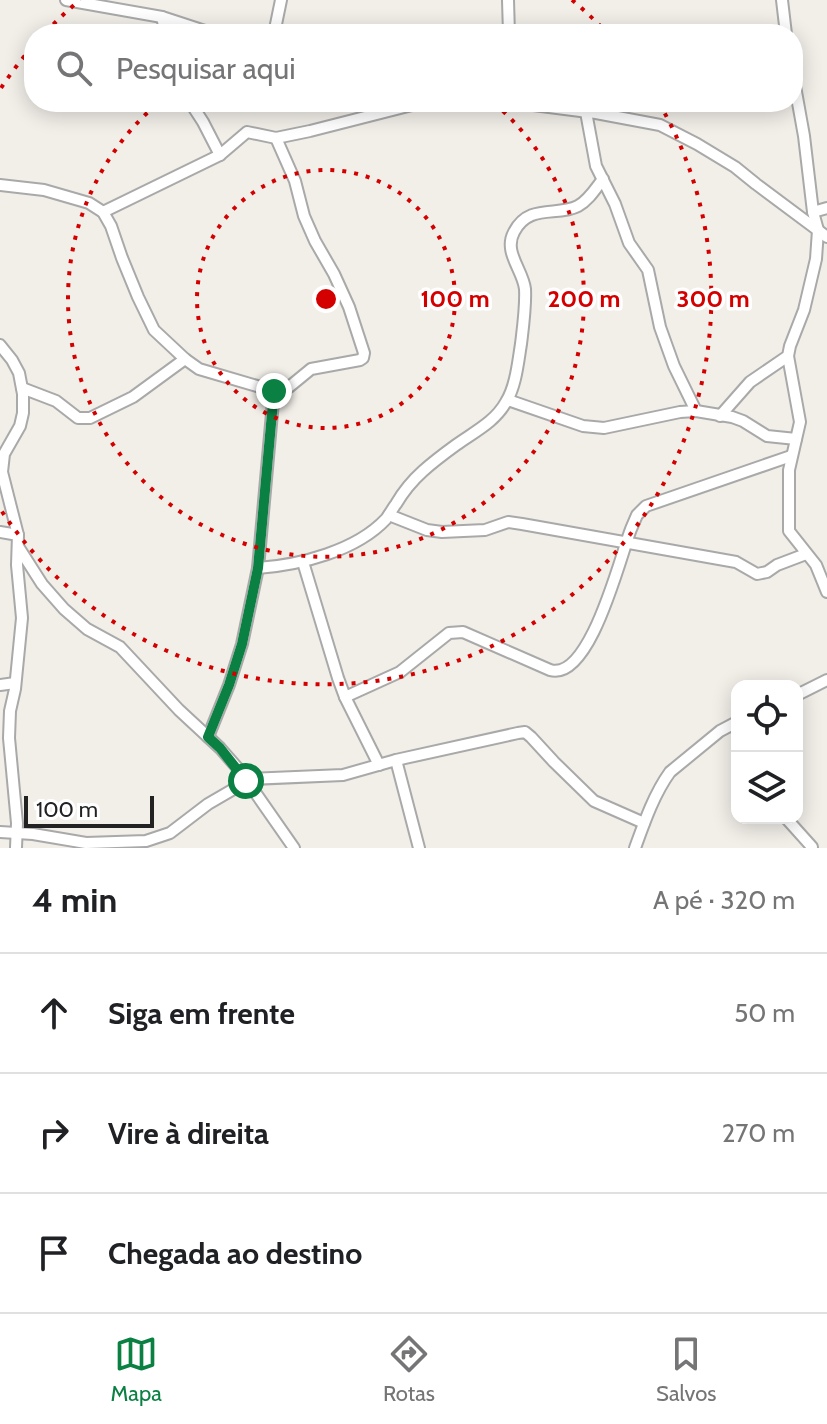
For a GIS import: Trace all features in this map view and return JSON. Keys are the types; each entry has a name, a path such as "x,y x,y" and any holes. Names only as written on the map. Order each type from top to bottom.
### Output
{"street":[{"path":"66,0 102,3 183,24"},
{"path":"276,24 281,0"},
{"path":"508,0 509,24"},
{"path":"782,0 785,24"},
{"path":"162,17 164,24"},
{"path":"196,112 220,155"},
{"path":"103,212 220,155 247,132 276,138 379,112"},
{"path":"696,411 674,366 660,327 648,270 629,243 615,204 596,166 586,112 660,125 672,131 735,167 823,234"},
{"path":"800,112 813,212 823,234 804,310 788,356 800,422 789,470 789,531 816,565 827,592"},
{"path":"0,185 44,190 89,203 103,212 154,330 199,369 274,391 289,387 311,369 360,360 364,353 349,307 304,216 295,181 276,138"},
{"path":"258,568 303,562 359,540 385,520 421,473 497,416 508,400 521,343 525,288 513,257 511,239 515,229 538,212 578,206 603,179"},
{"path":"813,212 827,208"},
{"path":"0,345 19,373 23,413 20,426 4,454 2,472 18,541 22,618 9,738 15,794 16,848"},
{"path":"720,416 750,382 788,356"},
{"path":"22,388 56,401 78,418 90,418 133,397 185,359"},
{"path":"208,737 242,644 258,568 274,391"},
{"path":"508,400 583,426 604,428 696,411 732,417 767,436 796,439"},
{"path":"345,697 400,672 443,637 456,632 463,632 550,670 564,670 591,638 602,618 626,542 637,515 646,506 791,456"},
{"path":"389,515 427,530 442,532 485,530 508,522 736,562 757,574 806,554"},
{"path":"0,532 18,541 42,584 64,609 87,629 120,647 227,756 294,848"},
{"path":"303,562 345,697 379,765"},
{"path":"803,692 827,680"},
{"path":"0,685 15,683"},
{"path":"635,848 670,772 731,725"},
{"path":"0,832 86,843 146,841 170,833 208,804 246,781 343,775 396,760 525,732 588,797 644,823"},
{"path":"396,760 419,848"},
{"path":"791,824 812,847"}],"route":[{"path":"246,781 208,737 242,644 258,568 274,391"}]}
